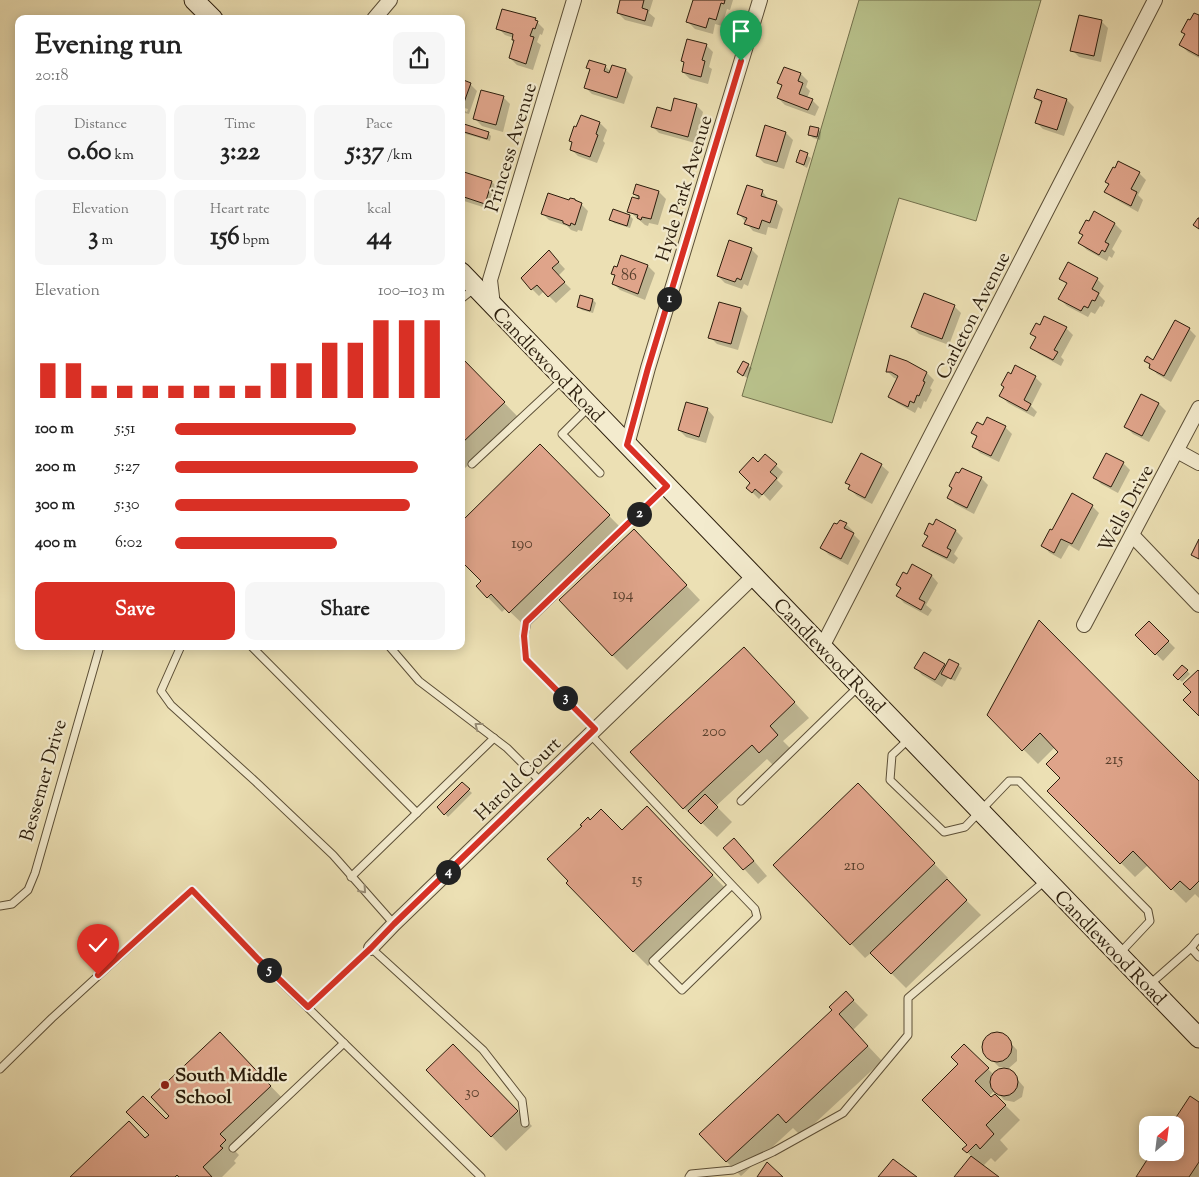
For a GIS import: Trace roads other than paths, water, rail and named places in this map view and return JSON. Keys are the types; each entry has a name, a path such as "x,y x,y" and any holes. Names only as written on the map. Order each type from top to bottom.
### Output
{"street":[{"path":"194,0 209,15"},
{"path":"377,15 390,0"},
{"name":"Princess Avenue","path":"493,306 490,280 574,0"},
{"name":"Hyde Park Avenue","path":"627,445 648,368 760,0"},
{"name":"Carleton Avenue","path":"822,646 1155,0"},
{"name":"Candlewood Road","path":"468,293 493,306 564,378 1199,1038"},
{"name":"Wells Drive","path":"1084,625 1199,408"},
{"path":"1177,451 1199,463"},
{"path":"1132,535 1199,605"},
{"name":"Harold Court","path":"371,948 754,576"}],"lane":[{"path":"472,464 564,378"},
{"path":"590,406 562,434 600,474"},
{"path":"667,486 526,622 524,636 526,659 755,909 757,916 682,990 653,962 732,885"},
{"name":"Bessemer Drive","path":"0,906 12,904 28,890 32,881 99,650"},
{"path":"179,650 161,691 171,705 333,855 394,924"},
{"path":"255,650 417,813"},
{"path":"392,650 419,680 507,748 541,782"},
{"path":"741,801 860,686"},
{"path":"352,877 494,738"},
{"path":"910,738 892,755 890,780 944,832 965,827 1009,781 1018,781 1148,911 1150,921 1119,955"},
{"path":"689,1177 691,1174 733,1170 773,1152 843,1113 908,1035 908,998 1046,880"},
{"path":"0,1069 52,1018 192,890 258,959 481,1177"},
{"path":"1148,986 1191,948 1199,938"},
{"path":"371,948 483,1050 522,1100 525,1123"},
{"name":"Harold Court","path":"308,1007 371,948"},
{"path":"1191,948 1199,957"},
{"path":"233,1148 344,1043"}],"place":[{"name":"South Middle School","path":"165,1085"}]}
